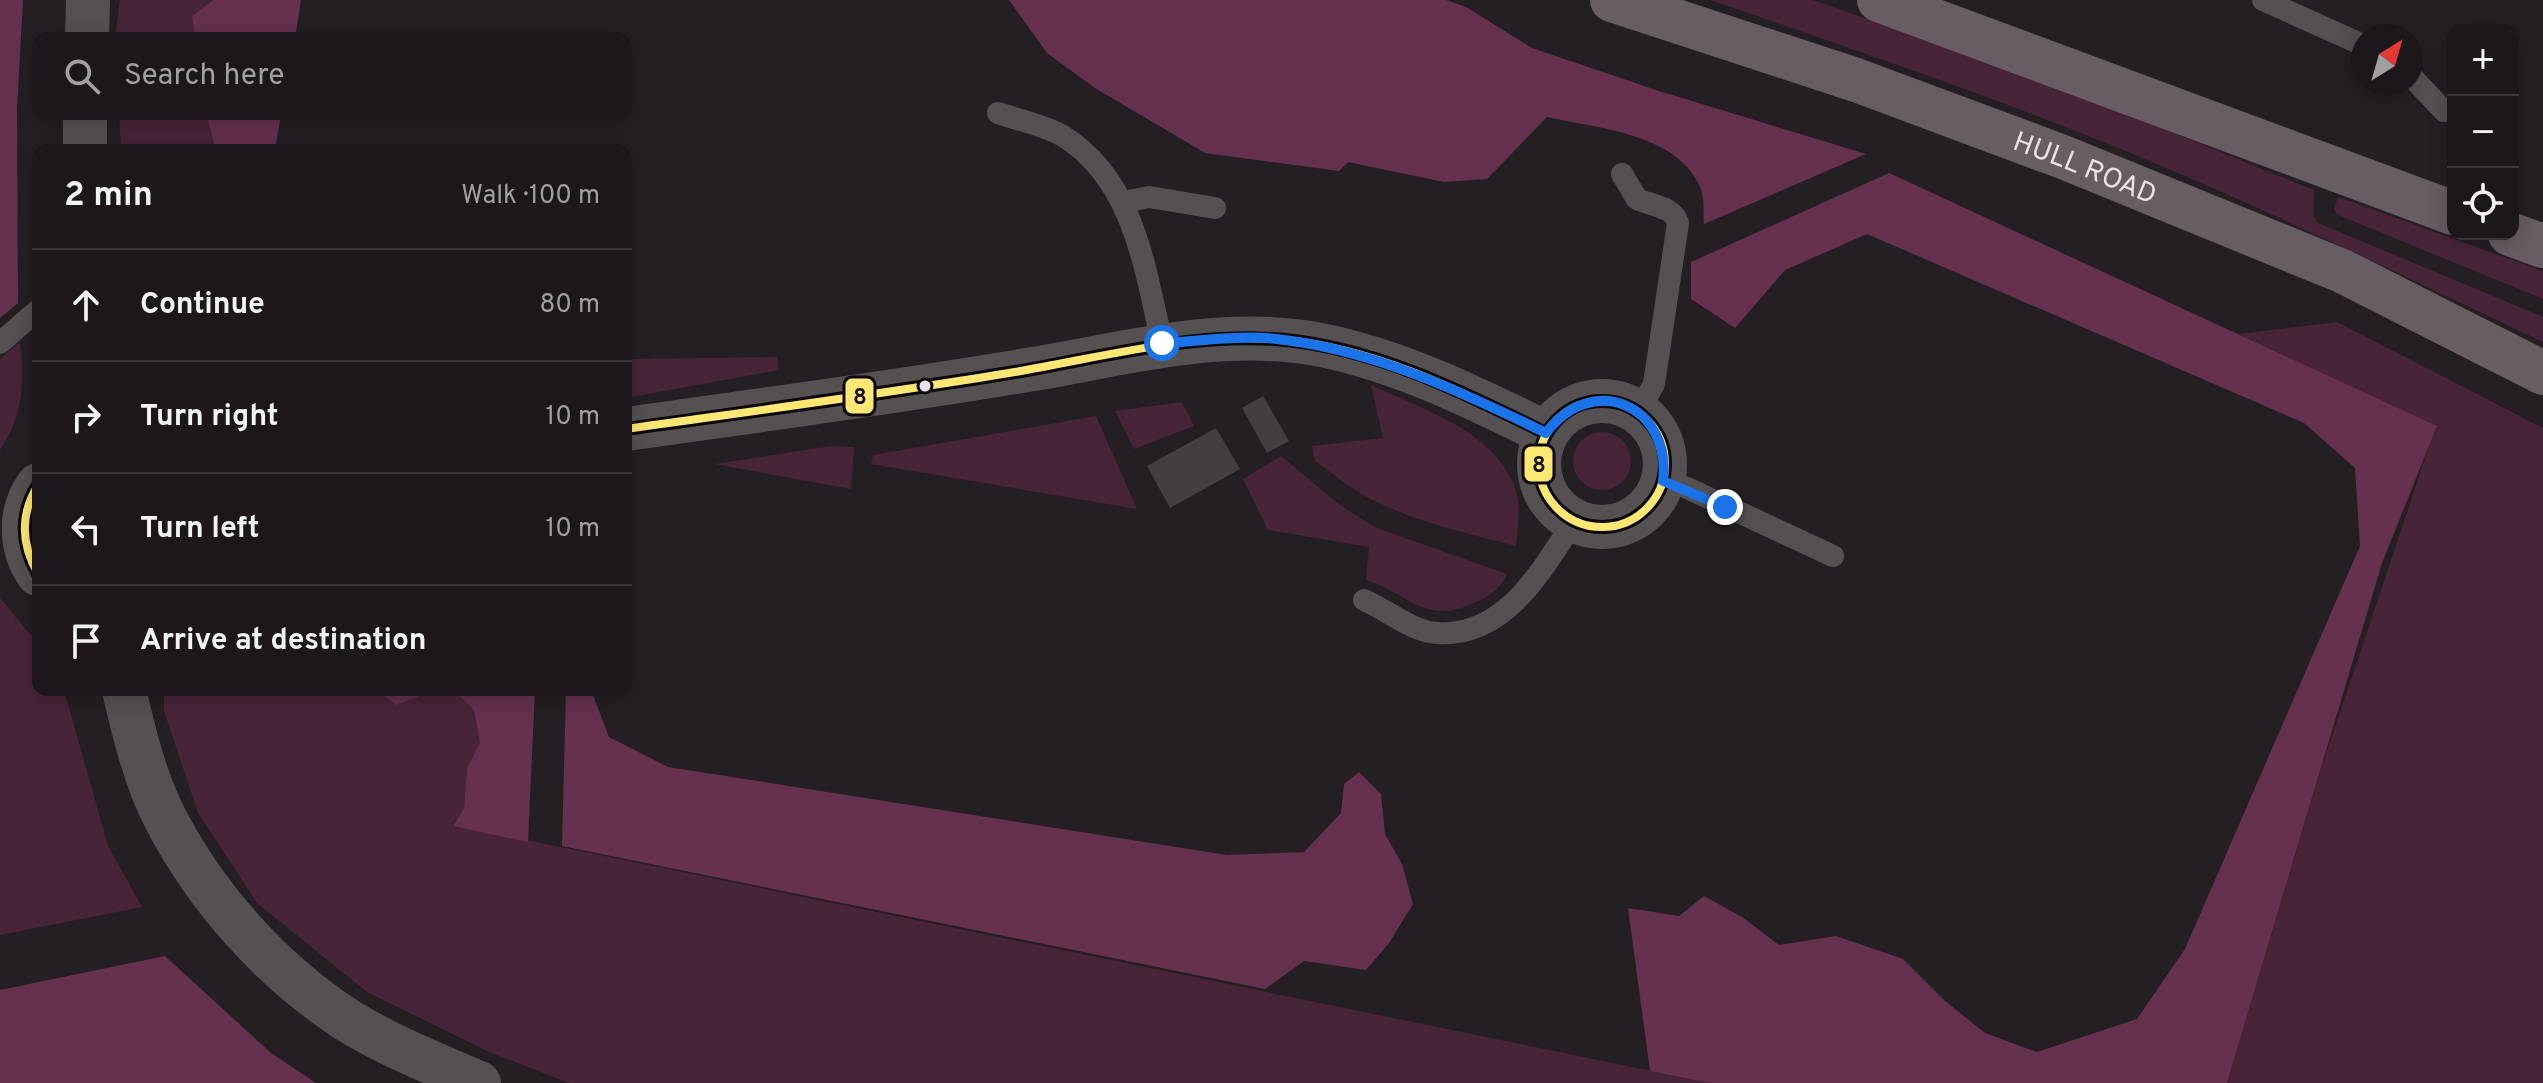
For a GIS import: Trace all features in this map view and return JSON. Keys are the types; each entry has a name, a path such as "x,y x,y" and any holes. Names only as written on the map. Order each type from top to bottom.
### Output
{"main road":[{"name":"HULL ROAD","path":"1612,0 1856,80 2063,157 2342,271 2543,373"},
{"path":"1879,0 2447,211"},
{"path":"2519,237 2543,246"}],"street":[{"path":"87,32 88,0"},
{"path":"85,120 85,144"},
{"path":"632,428 1020,371 1162,343 1263,338 1319,345 1391,362 1546,433"},
{"path":"1587,402 1613,402 1638,412 1652,425 1662,442 1665,461 1663,481 1653,501 1638,517 1606,527 1574,521 1557,509 1542,483 1539,453 1546,433 1570,408 1587,402"},
{"path":"32,499 25,515 23,539 32,560"},
{"path":"125,696 136,740 165,816 211,892 255,944 306,990 348,1020 397,1048 479,1083"}],"lane":[{"path":"2263,0 2351,40"},
{"path":"2423,89 2444,111"},
{"path":"998,113 1061,135 1092,160 1124,202 1142,257 1162,343"},
{"path":"1622,174 1637,199 1676,214 1678,223 1654,384 1638,412"},
{"path":"1124,202 1149,197 1215,208"},
{"path":"0,343 32,315"},
{"path":"1663,481 1685,487 1833,556"},
{"path":"1364,600 1412,626 1435,633 1463,631 1487,622 1514,602 1537,578 1574,521"}],"shaded area":[{"path":"0,0 23,0 17,109 18,303 0,318"},
{"path":"120,0 213,0 192,16 194,32 116,32"},
{"path":"213,0 301,0 296,32 194,32 192,16"},
{"path":"1009,0 1446,0 1466,7 1532,48 1659,91 1866,154 1704,224 1700,187 1689,169 1673,155 1633,136 1547,117 1487,179 1444,182 1348,162 1339,171 1205,153 1095,88 1047,53"},
{"path":"1710,0 1813,0 2053,84 2314,190 2313,214 2318,223 2543,317 2543,342 2144,158 1946,82"},
{"path":"119,120 208,120 214,144 121,144"},
{"path":"208,120 280,120 276,144 214,144"},
{"path":"1889,173 2437,426 2382,563 2227,1083 1710,1083 1650,1071 1628,908 1679,916 1704,896 1742,917 1779,945 1836,936 1903,959 1944,1000 1985,1033 2037,1052 2137,1019 2185,949 2360,546 2355,468 2304,423 1867,234 1785,270 1735,328 1691,299 1691,262"},
{"path":"2338,197 2447,236 2447,240 2457,240 2543,271 2543,299 2338,215 2334,209"},
{"path":"2337,322 2543,428 2543,1083 2227,1083 2322,766 2436,426 2238,334"},
{"path":"20,342 22,372 18,411 0,450 0,359"},
{"path":"777,357 779,370 632,397 632,359"},
{"path":"1371,385 1453,423 1489,449 1514,485 1519,516 1516,546 1440,526 1385,506 1354,489 1315,461 1312,446 1383,438"},
{"path":"1182,402 1194,426 1134,449 1115,411"},
{"path":"1096,416 1137,509 871,464 873,455"},
{"path":"1602,432 1613,434 1622,441 1629,450 1629,472 1622,481 1613,488 1602,490 1591,488 1582,481 1575,472 1573,461 1575,450 1582,441 1591,434"},
{"path":"832,446 854,447 851,489 715,464"},
{"path":"1281,456 1340,505 1374,527 1507,574 1505,579 1494,591 1476,602 1458,609 1430,609 1366,580 1369,547 1268,530 1243,479"},
{"path":"0,598 32,637 32,696 66,696 108,846 142,907 0,935"},
{"path":"164,696 385,696 396,705 420,696 459,696 474,710 480,743 467,768 464,808 453,825 1710,1083 569,1083 489,1052 367,992 257,903 198,813 164,711"},
{"path":"385,696 420,696 396,705"},
{"path":"459,696 535,696 528,842 453,826 464,808 467,768 480,743 474,710"},
{"path":"566,696 593,696 609,737 668,767 1227,855 1304,852 1341,813 1344,784 1359,772 1381,794 1385,834 1402,864 1413,904 1389,943 1366,970 1304,961 1265,989 562,846"},
{"path":"165,956 271,1053 316,1083 0,1083 0,990"}],"building":[{"path":"1263,396 1289,441 1267,453 1242,408"},
{"path":"1216,428 1240,469 1170,508 1147,466"}],"transit line":[{"name":"8","path":"632,428 961,381 1181,343 1250,338 1320,345 1387,363 1452,388 1546,433"},
{"name":"8","path":"1602,401 1626,406 1647,419 1660,440 1665,464 1660,488 1647,509 1626,522 1602,527 1578,522 1557,509 1544,488 1539,464 1544,440 1557,419 1578,406 1602,401"},
{"name":"8","path":"32,496 25,529 32,563"}],"route":[{"path":"1162,343 1263,338 1319,345 1391,362 1546,433 1556,419 1570,408 1604,400 1622,404 1638,412 1652,425 1662,442 1665,461 1663,481 1685,487 1725,507"}]}
